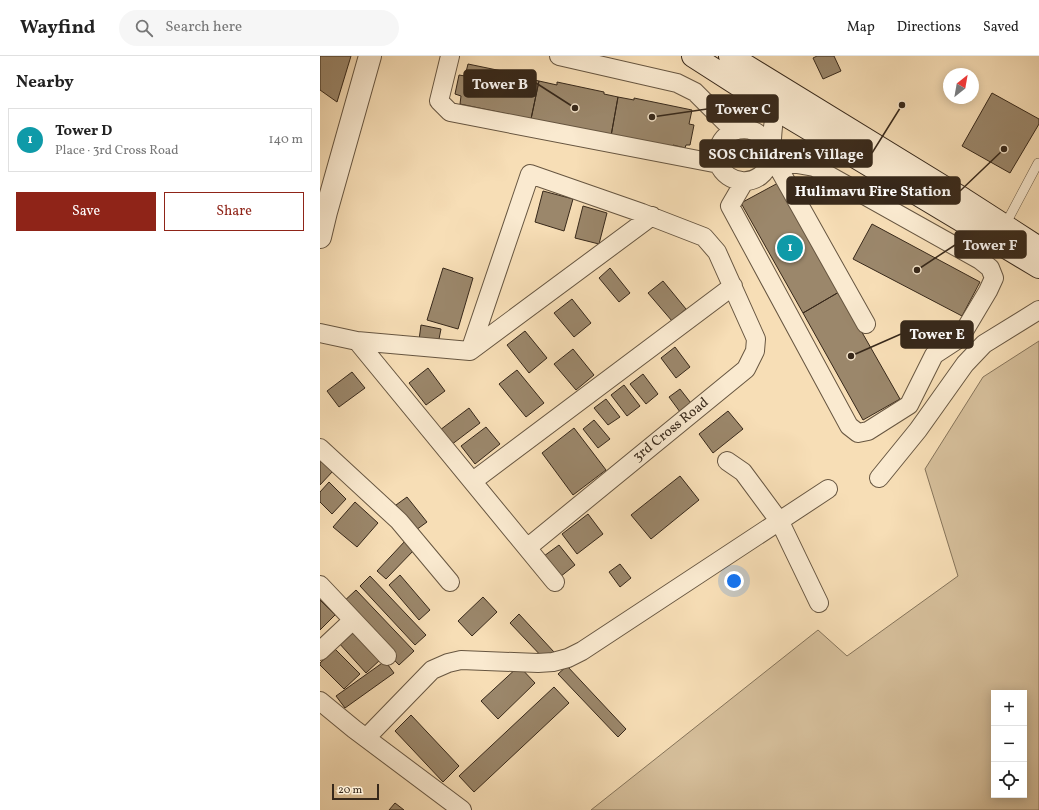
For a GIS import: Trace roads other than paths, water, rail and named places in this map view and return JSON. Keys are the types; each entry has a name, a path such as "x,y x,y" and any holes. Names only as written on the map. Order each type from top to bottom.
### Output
{"main road":[{"path":"320,237 370,56"},
{"path":"693,56 750,92 784,101"},
{"path":"730,56 784,101 1000,233 1039,267"},
{"path":"1000,233 1039,248"}],"street":[{"path":"450,56 439,101 450,112 718,164"},
{"path":"560,56 677,84 694,92 737,130"},
{"path":"737,130 750,92"},
{"path":"784,101 774,120 772,156 766,169 757,178 744,182 736,181 728,177 718,164 718,148 721,141 727,135 737,130 747,129 756,132 762,137 768,144 772,156 866,324"},
{"path":"744,182 730,206 849,426 858,433 868,431 909,404 934,355 960,338 994,278 990,268 980,260 814,167 772,156"},
{"name":"3rd Cross Road","path":"470,351 530,174 652,216 704,237 717,252 756,339 755,351 746,369 527,548"},
{"path":"320,333 356,341 470,351 652,216"},
{"path":"473,481 733,286"},
{"path":"879,478 918,430 965,364 984,344 1039,310"},
{"path":"356,341 555,582"},
{"path":"320,448 398,521 450,582"},
{"path":"727,461 743,472 780,522 819,603"},
{"path":"366,738 432,670 448,663 461,660 538,663 553,662 568,658 582,651 828,489"},
{"path":"320,585 387,656"},
{"path":"320,651 353,620"},
{"path":"320,701 366,738 462,810"}],"lane":[{"path":"1000,233 1038,163"}],"place":[{"name":"SOS Children's Village","path":"902,105"},
{"name":"Tower B","path":"575,108"},
{"name":"Tower C","path":"652,117"},
{"name":"Hulimavu Fire Station","path":"1004,149"},
{"name":"Tower D","path":"790,248"},
{"name":"Tower F","path":"917,270"},
{"name":"Tower E","path":"851,356"}]}
